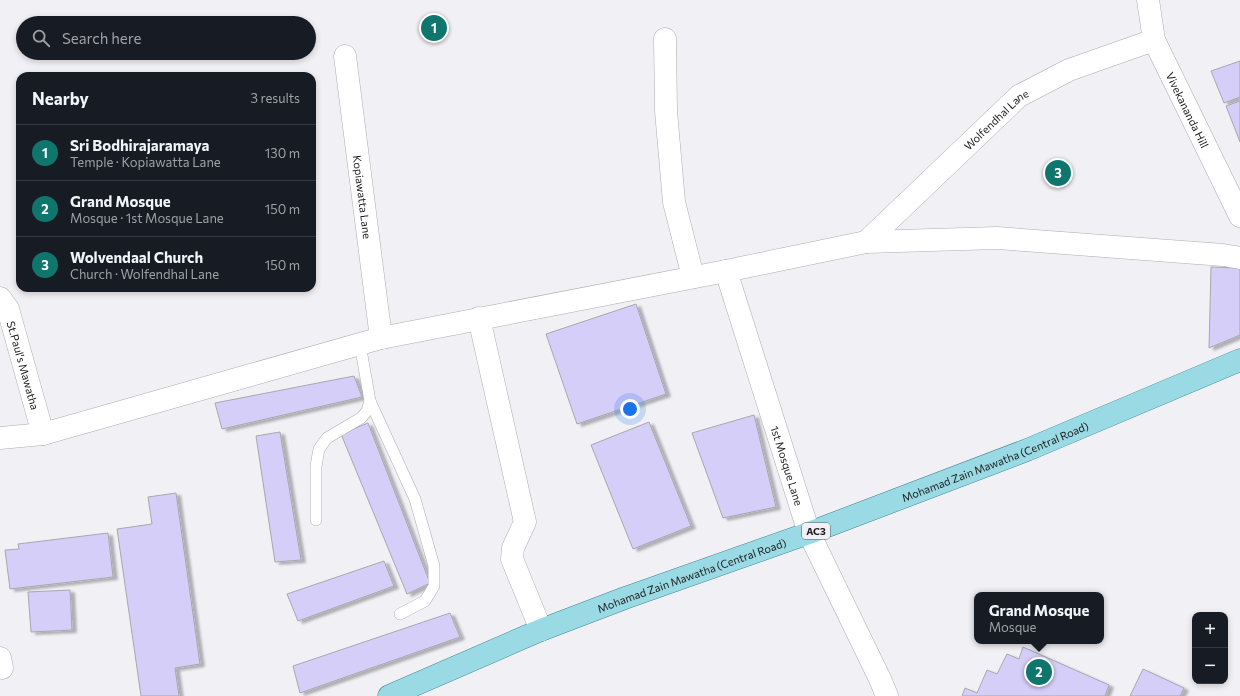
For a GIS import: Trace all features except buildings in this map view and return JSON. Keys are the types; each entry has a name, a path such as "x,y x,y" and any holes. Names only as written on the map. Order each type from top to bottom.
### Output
{"main road":[{"name":"Mohamad Zain Mawatha (Central Road)","path":"389,696 541,630 625,598 810,534 1027,450 1240,360"}],"street":[{"name":"Vivekananda Hill","path":"1148,0 1154,40 1240,216"},
{"path":"665,39 666,111 674,202 693,277"},
{"name":"Wolfendhal Lane","path":"866,242 1019,96 1069,70 1154,40"},
{"name":"Kopiawatta Lane","path":"345,56 382,338"},
{"path":"0,438 43,434 382,338 726,271 866,242 997,238 1223,255 1240,258"},
{"name":"1st Mosque Lane","path":"726,271 810,534 887,696"},
{"name":"St.Paul's Mawatha","path":"0,298 8,309 43,434"},
{"path":"479,318 525,522 513,548 512,559 541,630"}],"lane":[{"path":"360,344 370,401 416,499 434,566 434,586 425,601 400,614"},
{"path":"316,520 316,466 319,450 327,438 361,418 367,411 370,401"}],"place":[{"name":"Sri Bodhirajaramaya","path":"434,28"},
{"name":"Wolvendaal Church","path":"1058,173"},
{"name":"Grand Mosque","path":"1039,672"}]}
